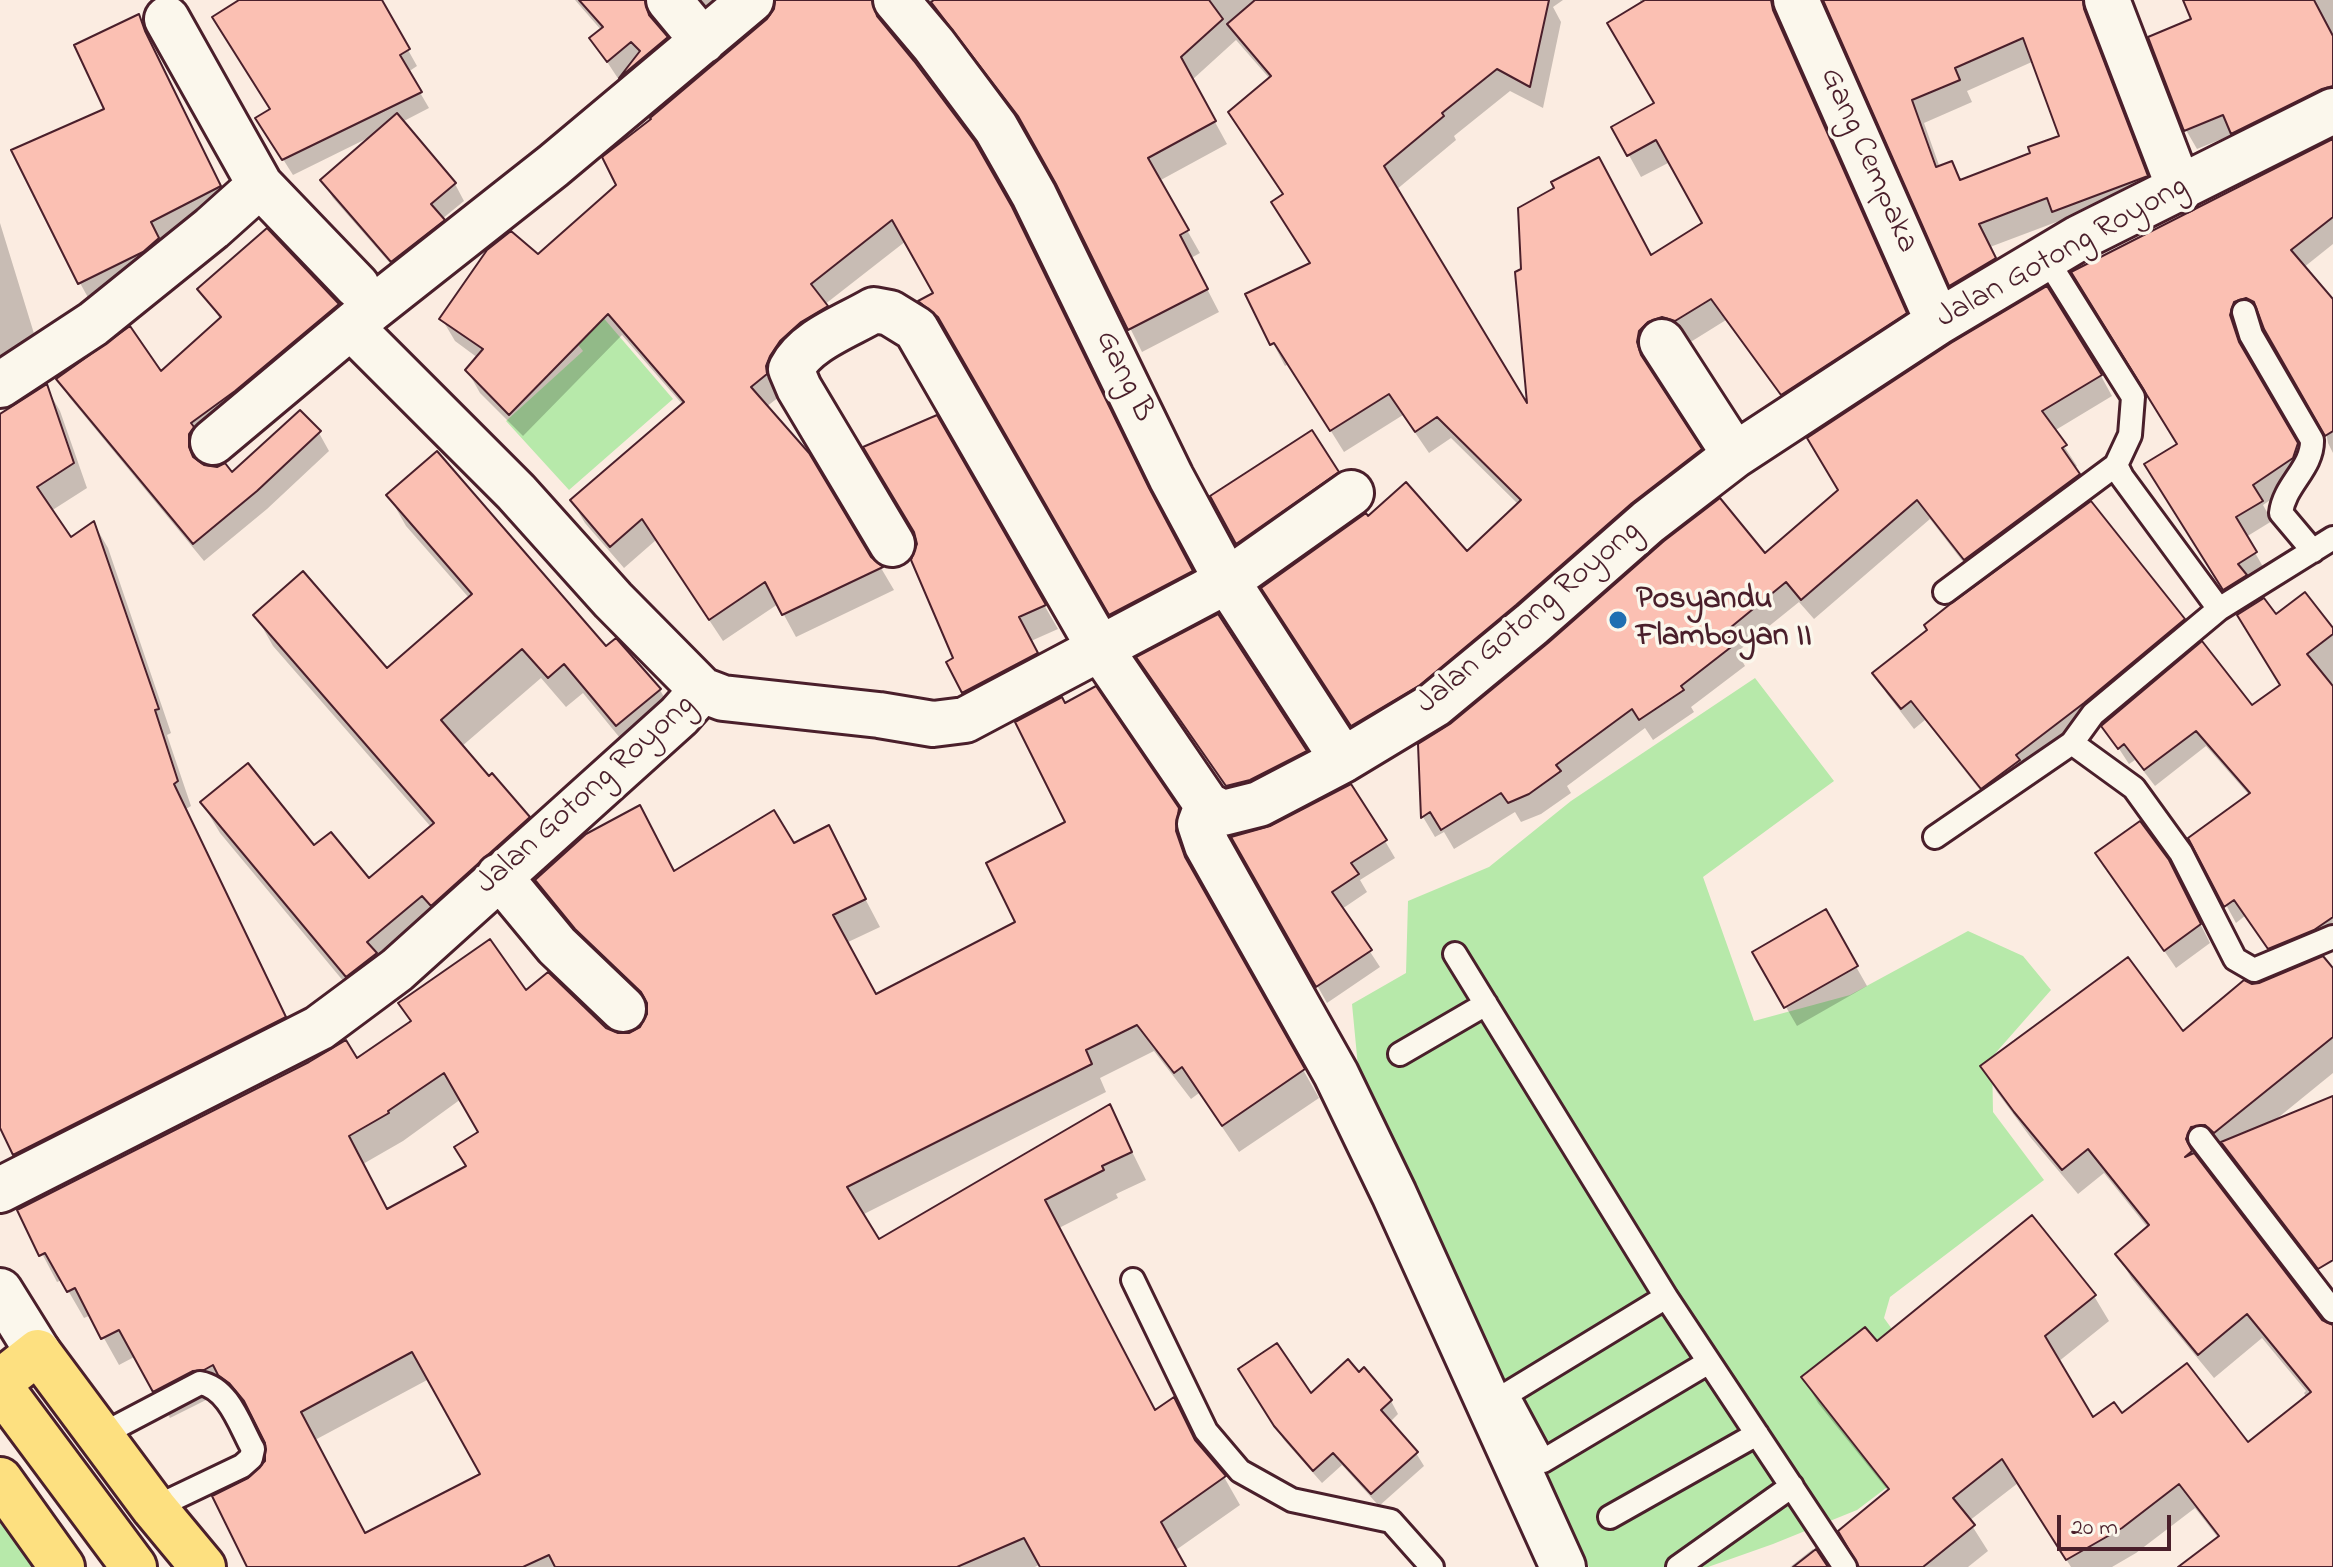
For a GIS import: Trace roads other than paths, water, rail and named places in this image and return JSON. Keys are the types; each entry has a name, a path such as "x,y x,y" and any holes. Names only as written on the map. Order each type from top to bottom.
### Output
{"main road":[{"path":"130,1563 0,1385 38,1352 154,1508 203,1567"},
{"path":"0,1480 62,1567"},
{"path":"0,1493 30,1548 45,1567"}],"street":[{"path":"669,0 703,41"},
{"path":"213,442 354,307 373,308 553,166 751,0"},
{"name":"Gang Cempaka","path":"1796,0 1938,322"},
{"path":"2107,0 2180,190"},
{"name":"Gang B","path":"898,1 996,128 1034,195 1171,477 1227,581 1343,760"},
{"path":"167,19 260,185 354,307 613,600 702,690"},
{"name":"Jalan Gotong Royong","path":"1207,805 1223,813 1259,804 1343,760 1434,705 1648,522 1735,455 1938,322 2079,238 2333,111"},
{"path":"0,385 93,324 260,185"},
{"path":"892,544 799,388 791,369 796,358 807,349 874,310 890,313 916,329 1099,647 1207,805 1200,824 1207,845 1336,1074 1394,1194 1563,1567"},
{"path":"1662,342 1735,455"},
{"name":"Jalan Gotong Royong","path":"0,1190 319,1028 397,970 679,716 702,690 723,698 933,724 965,720 1227,581 1351,493"},
{"path":"499,876 557,946 623,1009"},
{"path":"0,1291 38,1352"}],"lane":[{"path":"1945,592 2116,465 2130,435 2133,397 2046,258"},
{"path":"1935,837 2072,743 2093,714 2219,609 2327,544 2281,513 2282,500 2313,453 2312,440 2251,335 2244,312"},
{"path":"2116,465 2219,609"},
{"path":"2072,743 2134,788 2181,853 2235,959 2244,966 2254,970 2333,937"},
{"path":"1455,954 1666,1297 1845,1567"},
{"path":"1400,1054 1486,1004"},
{"path":"2200,1138 2333,1311"},
{"path":"1133,1280 1206,1431 1240,1471 1292,1500 1391,1521 1432,1567"},
{"path":"1666,1297 1507,1394 1543,1461 1709,1362"},
{"path":"101,1435 200,1383 213,1385 223,1396 253,1449 251,1458 242,1466 154,1508"},
{"path":"1610,1517 1757,1434"},
{"path":"1678,1567 1792,1486"}],"place":[{"name":"Posyandu Flamboyan II","path":"1618,620"}]}
